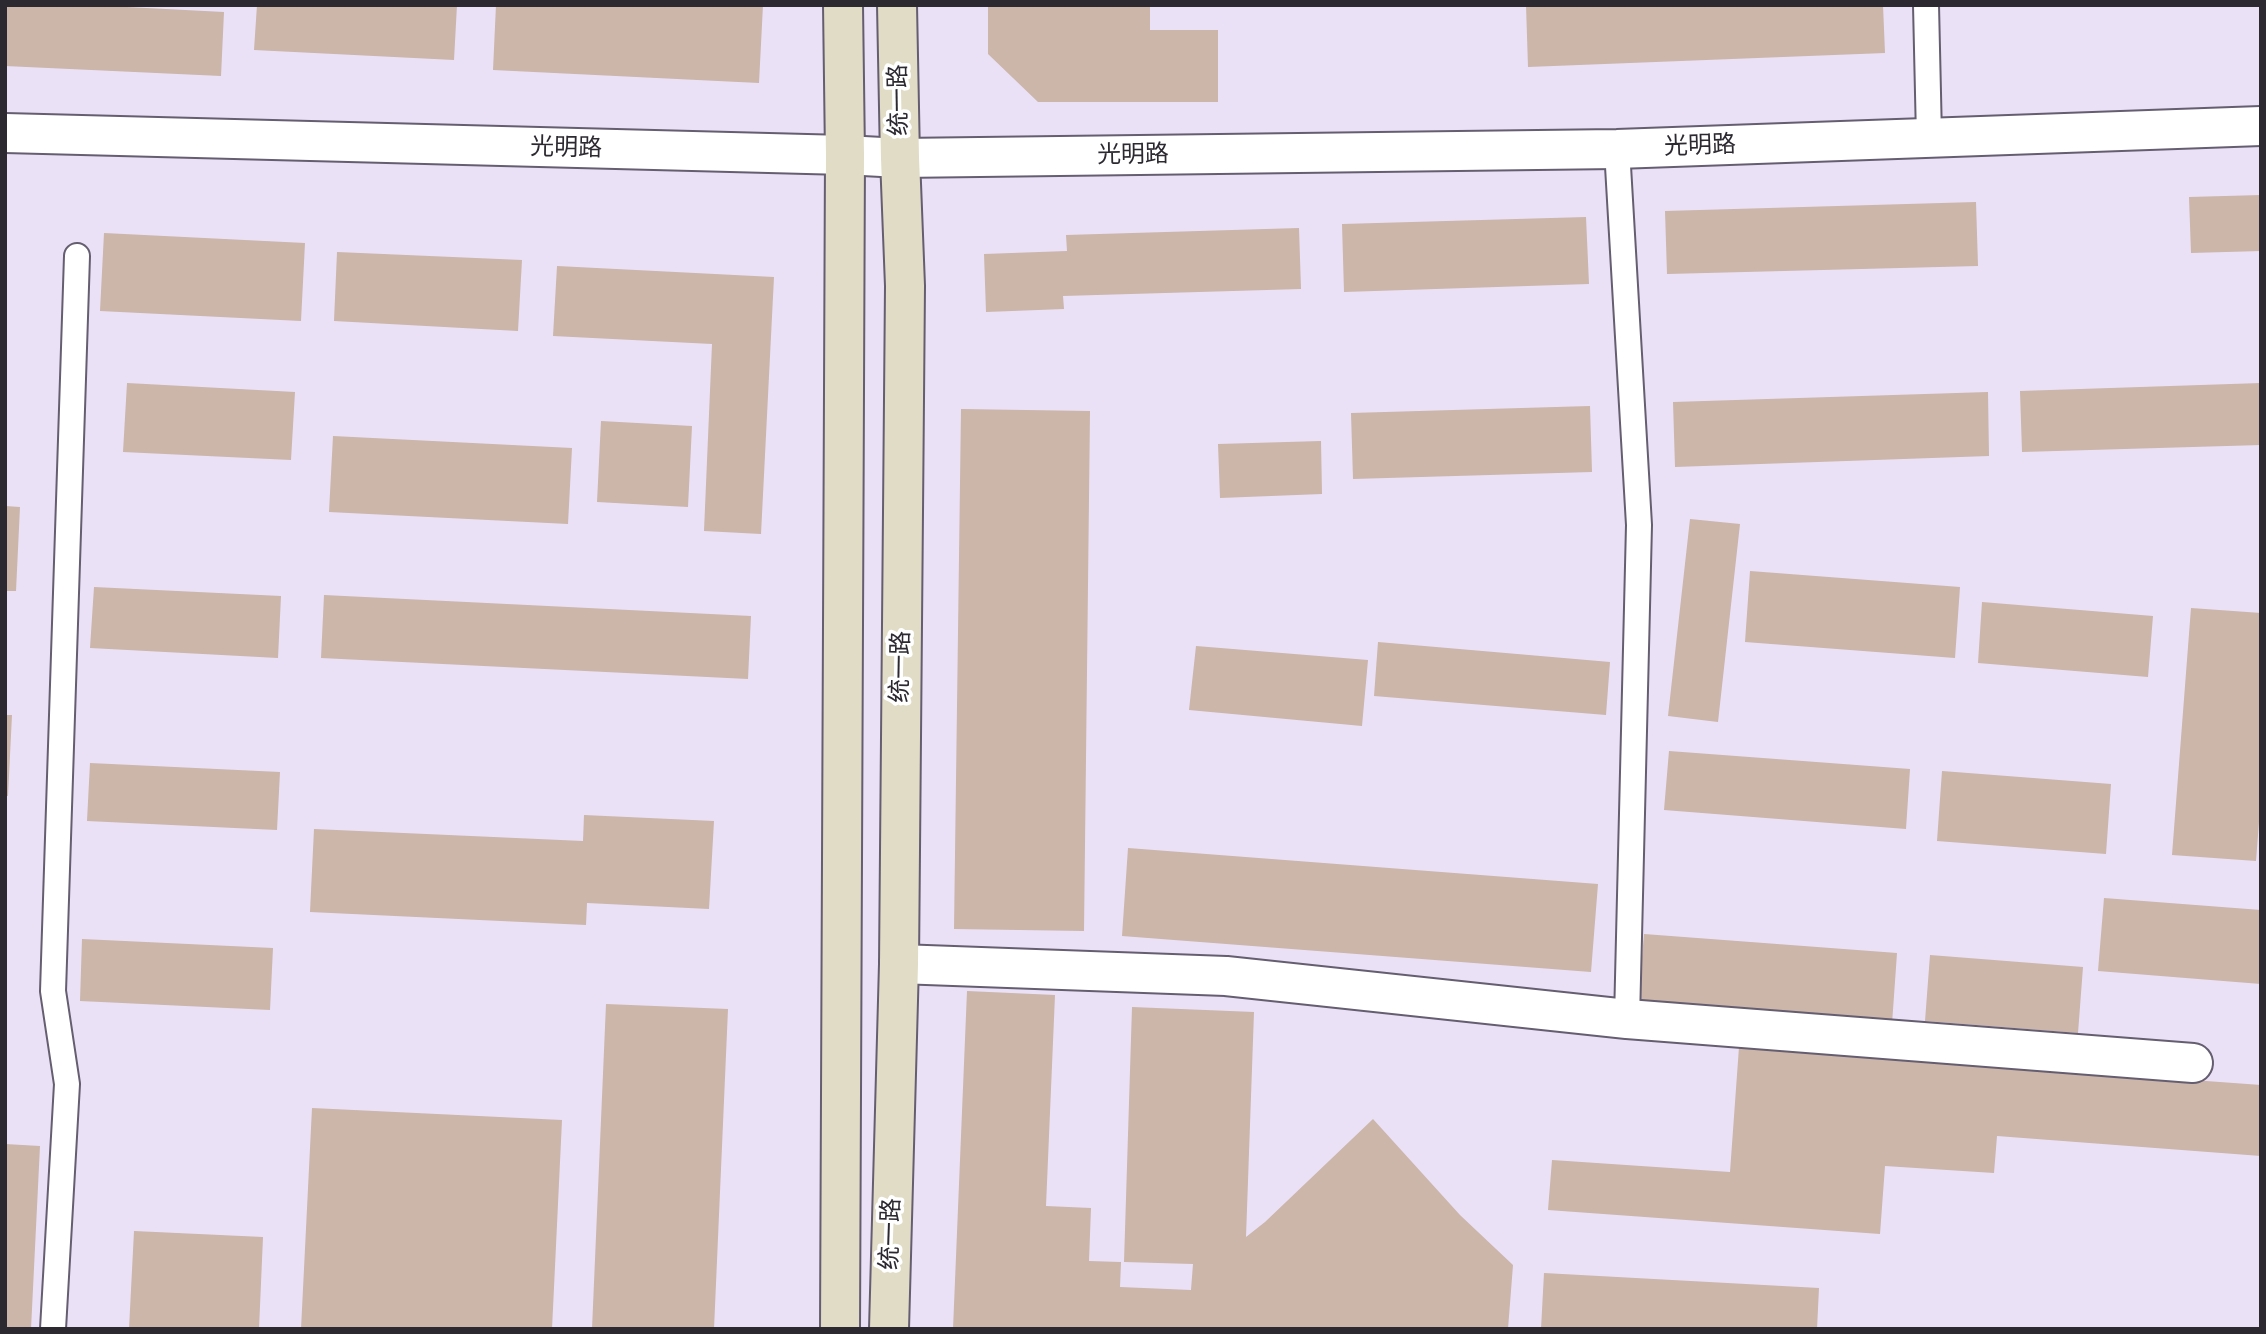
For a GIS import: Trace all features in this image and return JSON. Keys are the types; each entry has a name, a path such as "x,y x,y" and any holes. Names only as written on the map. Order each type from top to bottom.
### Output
{"main road":[{"name":"统一路","path":"840,1329 845,155 843,5"},
{"name":"统一路","path":"889,1328 899,964 905,286 897,5"}],"street":[{"name":"光明路","path":"5,133 845,155 900,159 1617,149 2261,127"},
{"path":"899,964 1226,976 1627,1019 2193,1063"}],"lane":[{"path":"1926,5 1929,137"},
{"path":"1617,149 1639,525 1627,1019"},
{"path":"53,1329 67,1084 52,991 77,256"}],"building":[{"path":"5,5 88,5 224,12 221,76 5,66"},
{"path":"257,5 457,5 454,60 254,50"},
{"path":"496,5 763,5 759,83 493,70"},
{"path":"988,5 1150,5 1150,30 1218,30 1218,102 1038,102 988,54"},
{"path":"1526,5 1883,5 1885,53 1528,67"},
{"path":"2261,195 2261,251 2191,253 2189,197"},
{"path":"1976,202 1978,266 1667,274 1665,211"},
{"path":"1586,217 1589,284 1344,292 1342,224"},
{"path":"1299,228 1301,289 1063,296 1064,309 986,312 984,254 1067,251 1066,235"},
{"path":"104,233 305,243 301,321 100,311"},
{"path":"337,252 522,260 518,331 334,321"},
{"path":"557,266 774,277 761,534 704,531 712,344 553,336"},
{"path":"127,383 295,392 291,460 123,452"},
{"path":"2261,383 2261,445 2022,452 2020,391"},
{"path":"1988,392 1989,456 1675,467 1673,402"},
{"path":"1590,406 1592,472 1353,479 1351,413"},
{"path":"961,409 1090,411 1084,931 954,929"},
{"path":"601,421 692,426 688,507 597,502"},
{"path":"333,436 572,448 568,524 329,512"},
{"path":"1321,441 1322,494 1220,498 1218,444"},
{"path":"5,506 20,507 16,591 5,591"},
{"path":"1690,519 1740,524 1718,722 1668,716"},
{"path":"1750,571 1960,587 1955,658 1745,642"},
{"path":"94,587 281,596 278,658 90,648"},
{"path":"324,595 751,616 748,679 321,658"},
{"path":"1982,602 2153,616 2148,677 1978,663"},
{"path":"2191,608 2261,613 2261,796 2256,861 2172,855"},
{"path":"1378,642 1610,662 1606,715 1374,696"},
{"path":"1196,646 1368,660 1362,726 1189,710"},
{"path":"5,715 12,715 8,796 5,796"},
{"path":"1669,751 1910,769 1906,829 1664,810"},
{"path":"90,763 280,772 277,830 87,821"},
{"path":"1942,771 2111,784 2106,854 1937,841"},
{"path":"584,815 714,821 709,909 587,903 586,925 310,912 314,829 583,841"},
{"path":"1128,848 1598,884 1591,972 1122,936"},
{"path":"2104,898 2261,910 2261,984 2098,971"},
{"path":"1644,934 1897,953 1892,1024 1638,1004"},
{"path":"82,939 273,948 270,1010 80,1001"},
{"path":"1930,955 2083,967 2078,1033 1925,1021"},
{"path":"967,991 1055,995 1046,1206 1091,1208 1089,1261 1121,1262 1120,1287 1191,1290 1193,1264 1124,1262 1132,1007 1254,1012 1246,1237 1373,1119 1460,1215 1513,1265 1508,1329 953,1329"},
{"path":"606,1004 728,1009 714,1329 592,1329"},
{"path":"1739,1047 2261,1085 2261,1156 1997,1136 1994,1173 1885,1166 1880,1234 1548,1210 1552,1160 1730,1172"},
{"path":"312,1108 562,1120 552,1329 301,1329"},
{"path":"5,1144 40,1146 31,1329 5,1329"},
{"path":"134,1231 263,1237 259,1329 129,1329"},
{"path":"1544,1273 1819,1288 1817,1329 1541,1329"}]}
